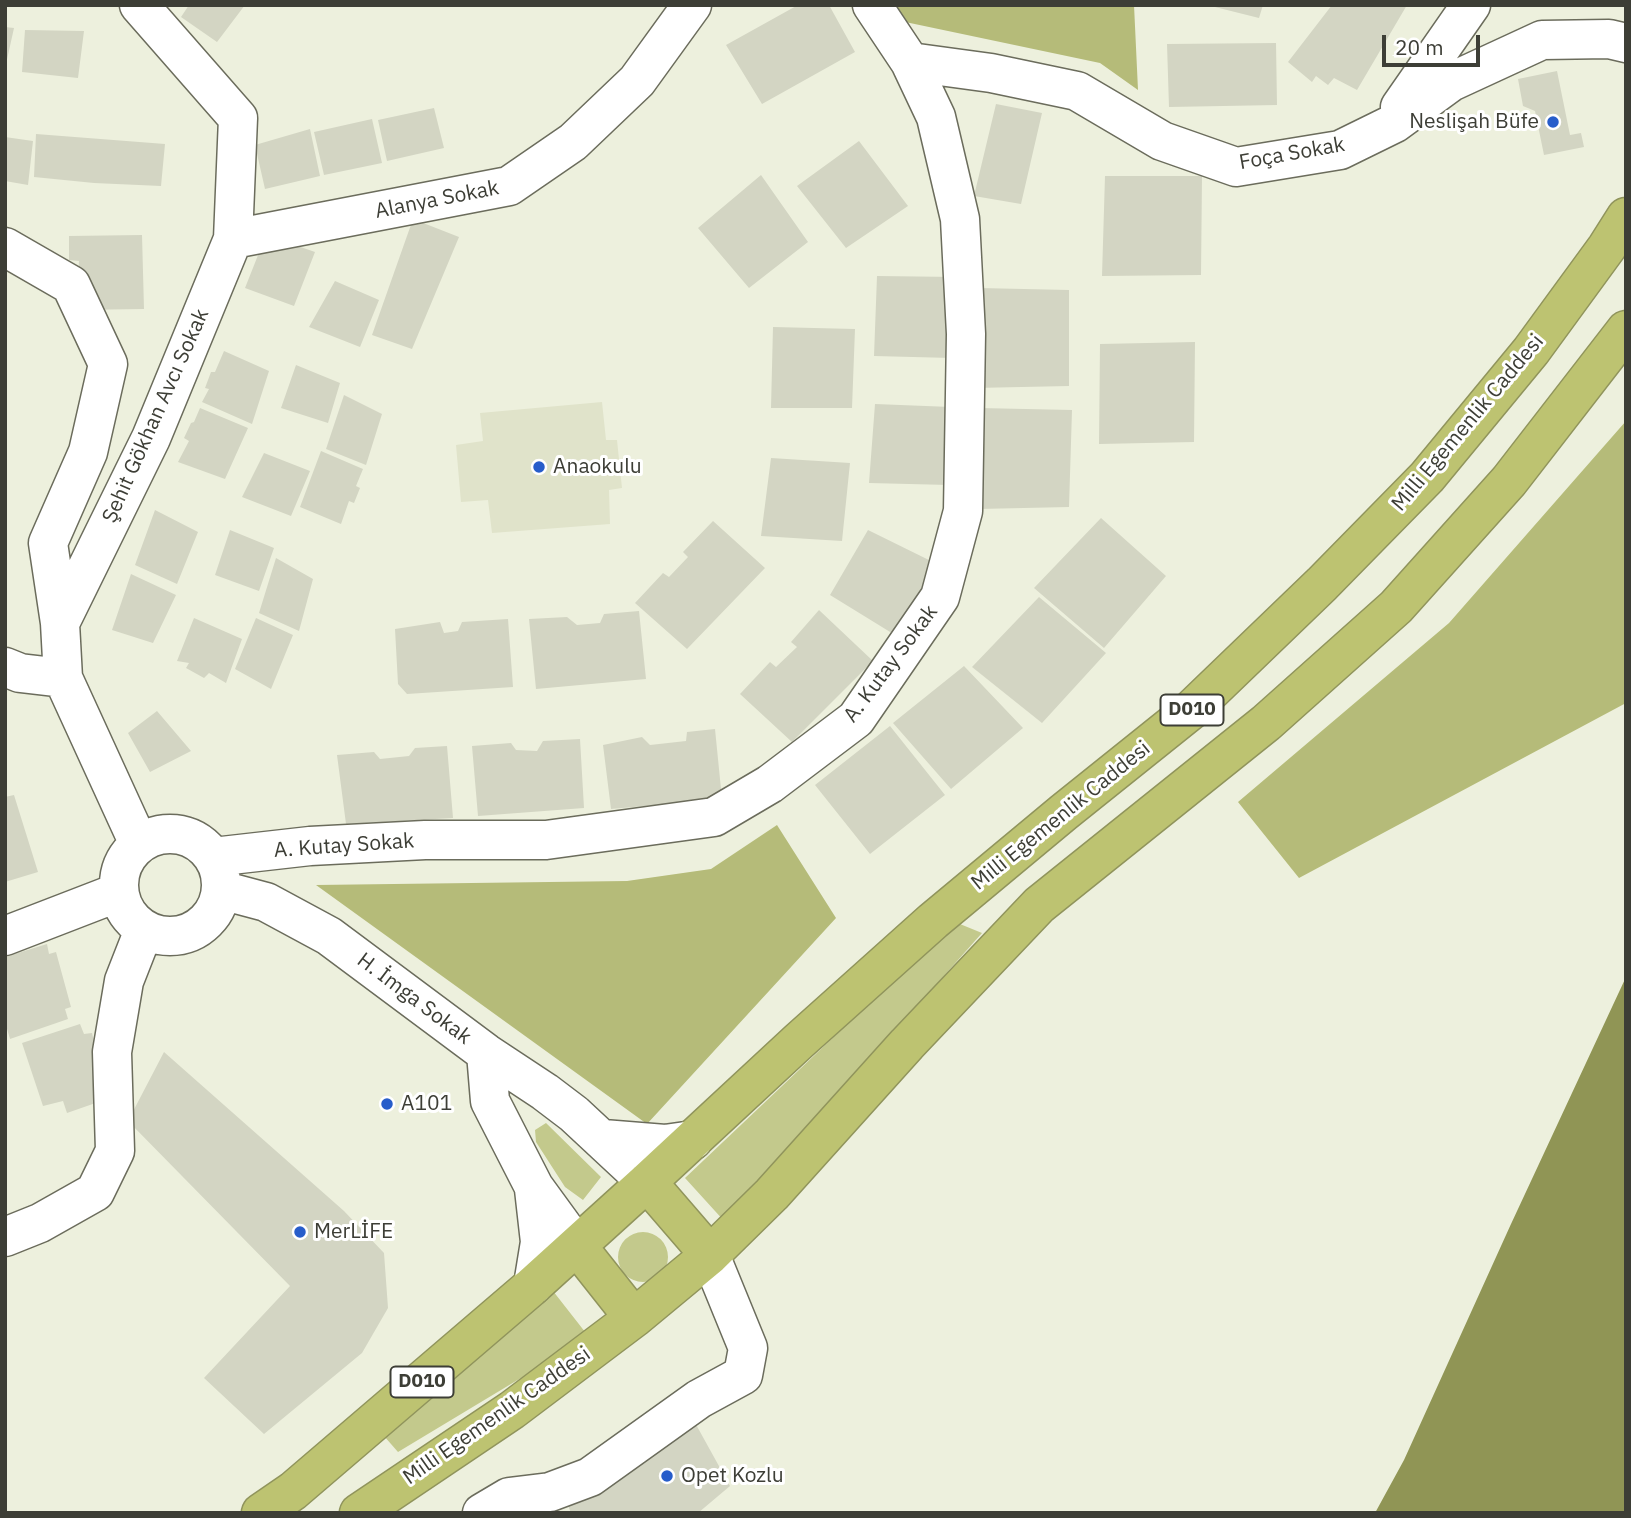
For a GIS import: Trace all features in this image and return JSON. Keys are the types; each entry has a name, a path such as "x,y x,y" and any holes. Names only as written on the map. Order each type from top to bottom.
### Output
{"highway":[{"name":"Milli Egemenlik Caddesi","path":"647,1182 933,921 1190,711 1322,584 1427,477 1531,351 1626,217"},
{"name":"D010","path":"634,1318 710,1255 772,1194 907,1044 1039,905 1266,723 1396,607 1509,481 1626,330"},
{"name":"D010","path":"261,1513 293,1492 533,1285 647,1182"},
{"path":"647,1182 710,1255"},
{"path":"577,1246 634,1318"},
{"name":"Milli Egemenlik Caddesi","path":"359,1513 512,1410 634,1318"}],"street":[{"name":"Şehit Gökhan Avcı Sokak","path":"139,5 238,118 233,239 151,438 60,623 63,678 139,844"},
{"name":"Alanya Sokak","path":"233,239 509,186 573,142 637,81 692,5"},
{"name":"A. Kutay Sokak","path":"217,874 310,846 425,840 546,840 714,817 771,784 856,719 940,597 963,512 966,334 960,219 936,117 910,62 872,5"},
{"path":"1384,129 1471,5"},
{"name":"Foça Sokak","path":"910,62 991,73 1077,91 1162,141 1236,167 1340,150 1395,123 1451,82 1542,40 1609,39 1626,43"},
{"path":"5,247 71,285 108,364 88,452 48,543 60,623"},
{"path":"5,667 20,673 63,678"},
{"name":"H. İmga Sokak","path":"139,844 153,836 170,833 187,836 202,845 217,874 329,936 486,1053 490,1101 534,1187 577,1246"},
{"path":"139,844 127,856 120,871 119,892 122,905 131,919 144,930 160,936 178,936 194,931 208,921 217,906 217,874"},
{"path":"5,936 119,892"},
{"path":"5,1237 40,1223 95,1192 115,1151 111,1052 124,981 144,930"},
{"path":"486,1053 574,1114 647,1182"},
{"path":"603,1139 665,1144 693,1140"},
{"path":"533,1285 540,1242 534,1187"},
{"path":"482,1513 509,1497 550,1492 590,1477 699,1399 743,1375 748,1348 710,1255"}],"shaded area":[{"path":"882,5 1134,5 1138,90 1100,63 891,19"},
{"name":"Anaokulu","path":"602,402 606,440 617,440 622,488 609,490 610,524 492,533 488,500 461,502 456,445 483,441 480,413"},
{"path":"1626,421 1626,703 1299,878 1238,802 1449,623"},
{"path":"777,825 836,918 647,1124 316,885 627,881 711,869"},
{"path":"955,922 982,933 725,1222 685,1178"},
{"path":"1626,977 1626,1513 1375,1513 1404,1460"},
{"path":"546,1123 601,1177 583,1200 565,1187 536,1142 535,1130"},
{"path":"643,1232 660,1240 668,1257 660,1274 643,1282 626,1274 618,1257 626,1240"},
{"path":"553,1291 589,1337 398,1452 384,1436"}],"building":[{"path":"189,5 245,5 217,42 181,17"},
{"path":"798,5 829,5 855,52 762,104 726,45"},
{"path":"1207,5 1263,5 1259,18"},
{"path":"1332,5 1407,5 1357,90 1334,78 1328,85 1316,76 1312,82 1288,62"},
{"path":"5,27 14,28 6,64 5,64"},
{"path":"25,30 84,31 78,78 22,72"},
{"path":"1276,43 1277,105 1169,107 1167,44"},
{"name":"Neslişah Büfe","path":"1557,71 1570,135 1581,133 1584,147 1544,155 1535,111 1523,106 1518,79"},
{"path":"996,104 1042,113 1021,204 974,196"},
{"path":"434,108 444,148 387,161 378,120"},
{"path":"372,119 382,163 324,175 314,132"},
{"path":"310,129 320,176 265,189 255,145"},
{"path":"36,134 165,144 161,186 34,177"},
{"path":"5,137 33,141 28,185 5,181"},
{"path":"859,141 908,206 846,248 797,186"},
{"path":"761,175 808,242 749,288 698,228"},
{"path":"1105,176 1202,176 1201,275 1102,276"},
{"path":"413,219 459,237 412,349 372,335"},
{"path":"142,235 144,309 76,310 79,261 69,260 69,236"},
{"path":"266,235 315,252 294,306 245,288"},
{"path":"877,276 957,277 952,358 874,356"},
{"path":"335,281 379,300 360,347 309,327"},
{"path":"979,288 1069,290 1069,386 974,388"},
{"path":"773,327 855,329 852,408 771,408"},
{"path":"1195,342 1194,442 1099,444 1100,344"},
{"path":"224,351 269,371 252,424 202,402 209,389 205,388 211,372 215,372"},
{"path":"296,365 340,383 328,423 281,408"},
{"path":"344,395 382,414 366,465 326,449"},
{"path":"875,404 951,407 949,485 869,483"},
{"path":"200,408 248,428 225,479 178,462 189,441 184,438"},
{"path":"979,408 1072,410 1069,507 978,509"},
{"path":"321,451 363,469 356,486 360,488 354,503 349,501 341,524 300,507"},
{"path":"264,453 310,471 291,516 242,497"},
{"path":"771,458 850,463 842,541 761,536"},
{"path":"155,510 198,532 177,584 135,565"},
{"path":"1101,518 1166,576 1104,648 1034,588"},
{"path":"713,521 765,568 687,649 635,603 663,573 669,577 688,557 683,552"},
{"path":"230,530 274,548 259,591 215,575"},
{"path":"868,530 937,564 895,635 830,595"},
{"path":"276,558 313,579 299,631 259,613"},
{"path":"131,574 176,595 153,643 112,630"},
{"path":"1039,597 1106,653 1042,723 972,667"},
{"path":"819,610 873,661 792,742 740,694 770,662 776,667 797,647 791,642"},
{"path":"639,611 646,679 536,689 529,619 567,617 577,625 600,623 604,614"},
{"path":"194,618 242,639 226,683 209,673 204,678 186,668 189,663 177,661"},
{"path":"256,618 293,635 271,689 235,669"},
{"path":"508,619 513,687 407,694 398,684 395,629 440,622 444,633 458,631 462,622"},
{"path":"964,666 1023,728 951,789 893,723"},
{"path":"157,711 191,751 150,772 128,733"},
{"path":"890,726 945,795 870,854 815,785"},
{"path":"715,729 722,799 611,809 603,745 642,737 650,745 686,741 687,732"},
{"path":"580,739 584,808 478,816 472,746 511,743 516,750 537,751 543,741"},
{"path":"447,746 453,818 346,824 337,755 374,752 380,759 409,756 415,748"},
{"path":"14,795 38,872 5,882 5,797"},
{"path":"47,944 49,954 56,952 71,1007 65,1009 68,1019 10,1039 5,1022 5,957"},
{"path":"80,1024 84,1034 92,1033 107,1099 67,1113 63,1101 43,1106 22,1043"},
{"name":"MerLİFE","path":"164,1052 344,1211 384,1253 388,1308 362,1353 264,1434 204,1378 290,1286 128,1121"},
{"path":"678,1392 730,1486 698,1513 571,1513 561,1488"}],"place":[{"name":"Neslişah Büfe","path":"1553,122"},
{"name":"Anaokulu","path":"539,467"},
{"name":"A101","path":"387,1104"},
{"name":"MerLİFE","path":"300,1232"},
{"name":"Opet Kozlu","path":"667,1476"}]}
